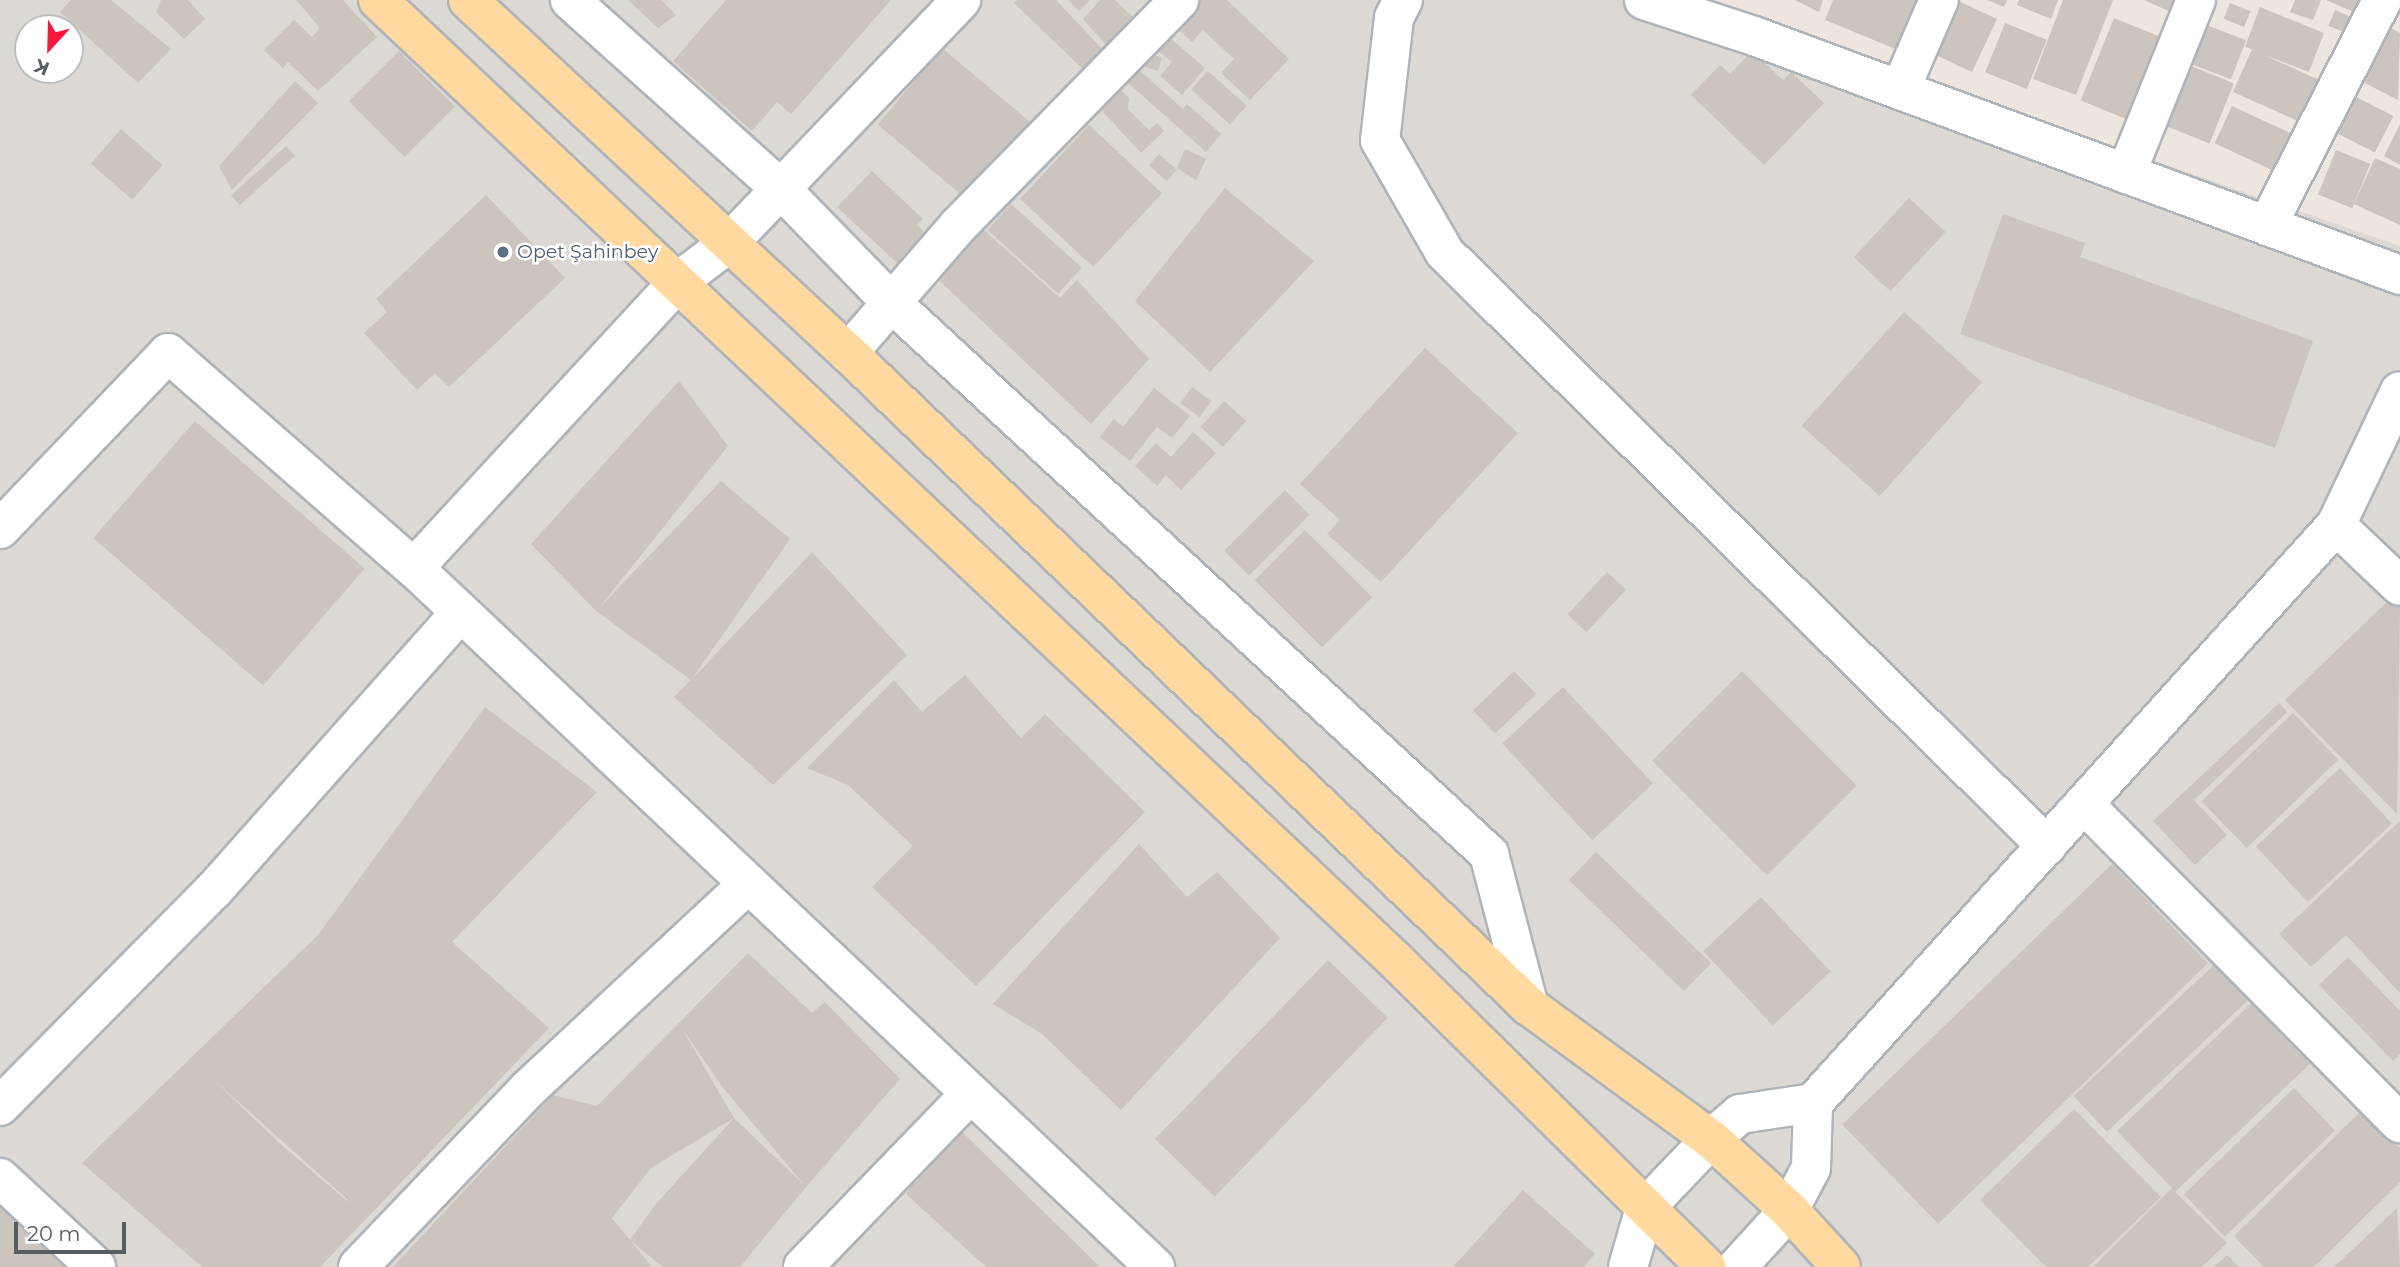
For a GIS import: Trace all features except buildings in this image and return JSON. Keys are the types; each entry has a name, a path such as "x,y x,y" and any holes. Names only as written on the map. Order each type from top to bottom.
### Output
{"main road":[{"path":"378,0 1396,961 1706,1267"},
{"path":"468,0 848,353 1529,1006 1711,1139 1789,1210 1841,1267"}],"street":[{"path":"570,0 781,189 894,305 1489,854 1529,1006"},
{"path":"414,568 678,281 729,243 961,0"},
{"path":"848,353 894,305 958,226 1180,0"},
{"path":"1403,0 1394,18 1380,140 1445,253 2047,846"},
{"path":"1647,0 2267,226 2396,265"},
{"path":"1900,90 1939,0"},
{"path":"2126,174 2196,0"},
{"path":"2267,226 2382,0"},
{"path":"0,529 168,353 414,568 969,1095 1155,1267"},
{"path":"1628,1267 1646,1208 1711,1139 1740,1114 1813,1103 2336,525 2400,391"},
{"path":"2336,525 2400,586"},
{"path":"0,1106 214,890 460,613"},
{"path":"2084,804 2400,1123"},
{"path":"358,1267 528,1089 747,885"},
{"path":"803,1267 969,1095"},
{"path":"1737,1267 1789,1210 1811,1168 1813,1103"},
{"path":"0,1178 96,1267"}],"shaded area":[{"path":"0,0 1690,0 2400,246 2400,1267 0,1267"}],"place":[{"name":"Opet Şahinbey","path":"503,252"}]}
